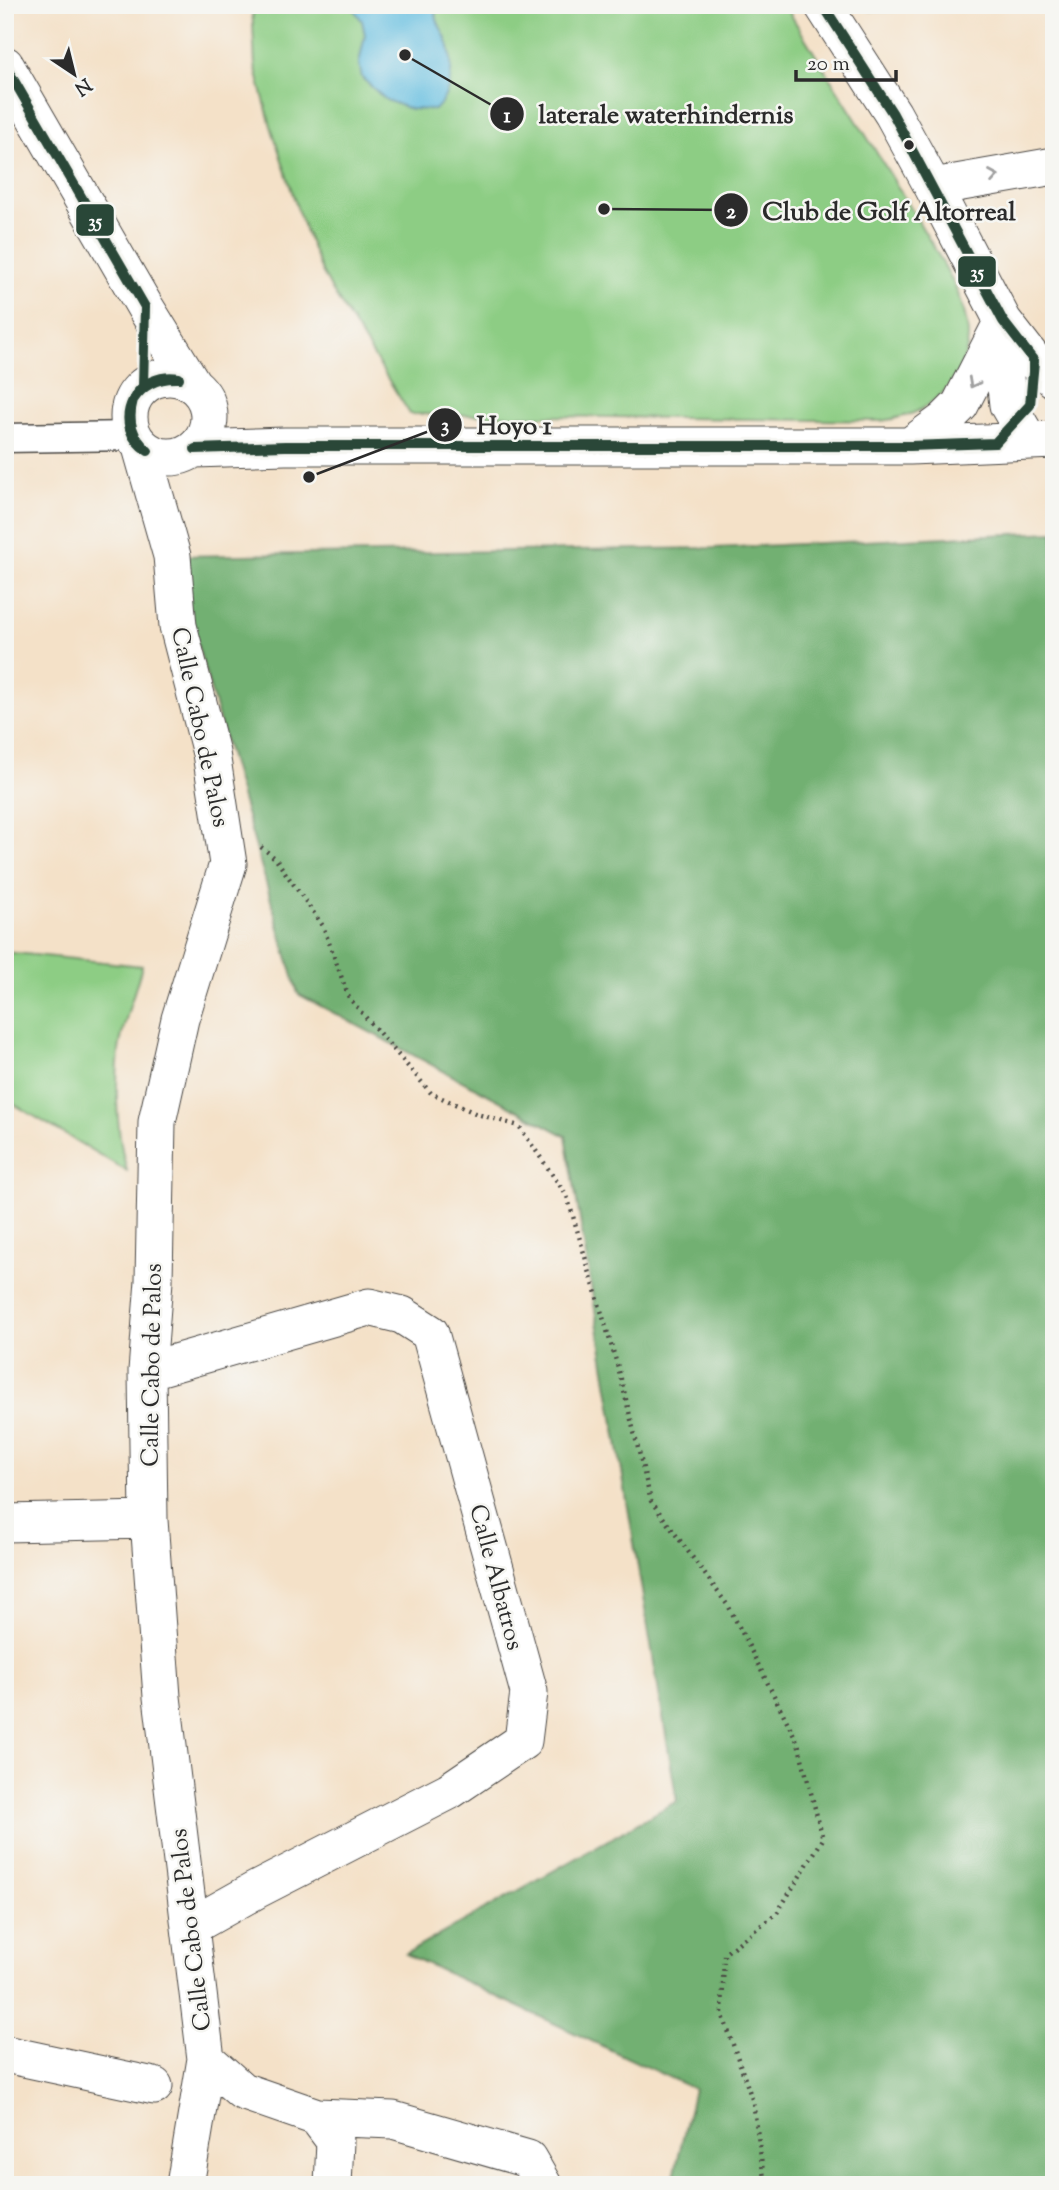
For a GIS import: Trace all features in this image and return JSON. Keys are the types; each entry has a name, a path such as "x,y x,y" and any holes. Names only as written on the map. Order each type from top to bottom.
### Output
{"street":[{"path":"823,5 893,114 1003,321 1044,370 1030,405 1023,436"},
{"path":"5,65 145,307 201,396 210,418 208,429 189,452"},
{"path":"933,187 1054,166"},
{"path":"143,386 145,307"},
{"path":"1003,321 1003,369 1008,405 1023,436"},
{"path":"910,446 944,421 960,405 1003,321"},
{"path":"285,446 201,396 181,379 155,379 143,386 134,397 129,410 129,423 137,442 150,453 173,458 189,452 285,446 910,446 1023,436"},
{"path":"5,438 137,442"},
{"name":"Calle Cabo de Palos","path":"137,442 172,556 178,626 211,753 228,864 180,1019 157,1122 154,1281 147,1371 149,1520 162,1697 206,2059 185,2185"},
{"name":"Calle Cabo de Palos","path":"172,556 189,452"},
{"name":"Calle Albatros","path":"147,1371 369,1307 402,1315 430,1333 528,1692 523,1741 449,1791 190,1927"},
{"path":"5,1523 149,1520"},
{"path":"5,2054 155,2086"},
{"path":"206,2059 243,2091 317,2117 393,2120 528,2159 543,2185"},
{"path":"317,2117 335,2141 332,2185"}],"path":[{"path":"221,818 275,858 323,926 349,998 430,1093 477,1114 519,1126 567,1196 620,1371 650,1501 729,1607 798,1744 823,1839 776,1913 724,1954 722,2013 753,2102 765,2185"}],"green space":[{"path":"252,5 785,5 904,196 954,285 967,325 968,337 963,362 950,384 932,402 912,414 881,421 410,414 332,290 301,220 255,66"},
{"path":"867,5 971,5 959,8 871,11"},
{"path":"1054,532 1054,2185 672,2185 694,2089 406,1954 677,1801 566,1136 298,994 172,556 714,548"},
{"path":"5,952 142,966 119,1051 119,1126 127,1171 5,1099"}],"water":[{"path":"351,5 435,5 436,17 449,47 451,64 448,89 435,110 410,109 386,100 362,78 359,63 365,35 362,21"}],"transit line":[{"name":"35","path":"823,5 893,114 1003,321 1034,361 1030,405 995,443"},
{"name":"35","path":"5,65 145,307 143,386"},
{"name":"35","path":"133,400 141,389 152,381 179,378"},
{"name":"35","path":"133,400 142,389 153,382 179,378"},
{"name":"35","path":"133,400 132,428 148,451"},
{"name":"35","path":"133,400 129,415 130,429 137,441 148,451"},
{"name":"35","path":"195,449 285,446 910,446 995,443"}],"place":[{"name":"laterale waterhindernis","path":"405,55"},
{"name":"Club de Golf Altorreal","path":"604,209"},
{"name":"Hoyo 1","path":"309,477"}]}
